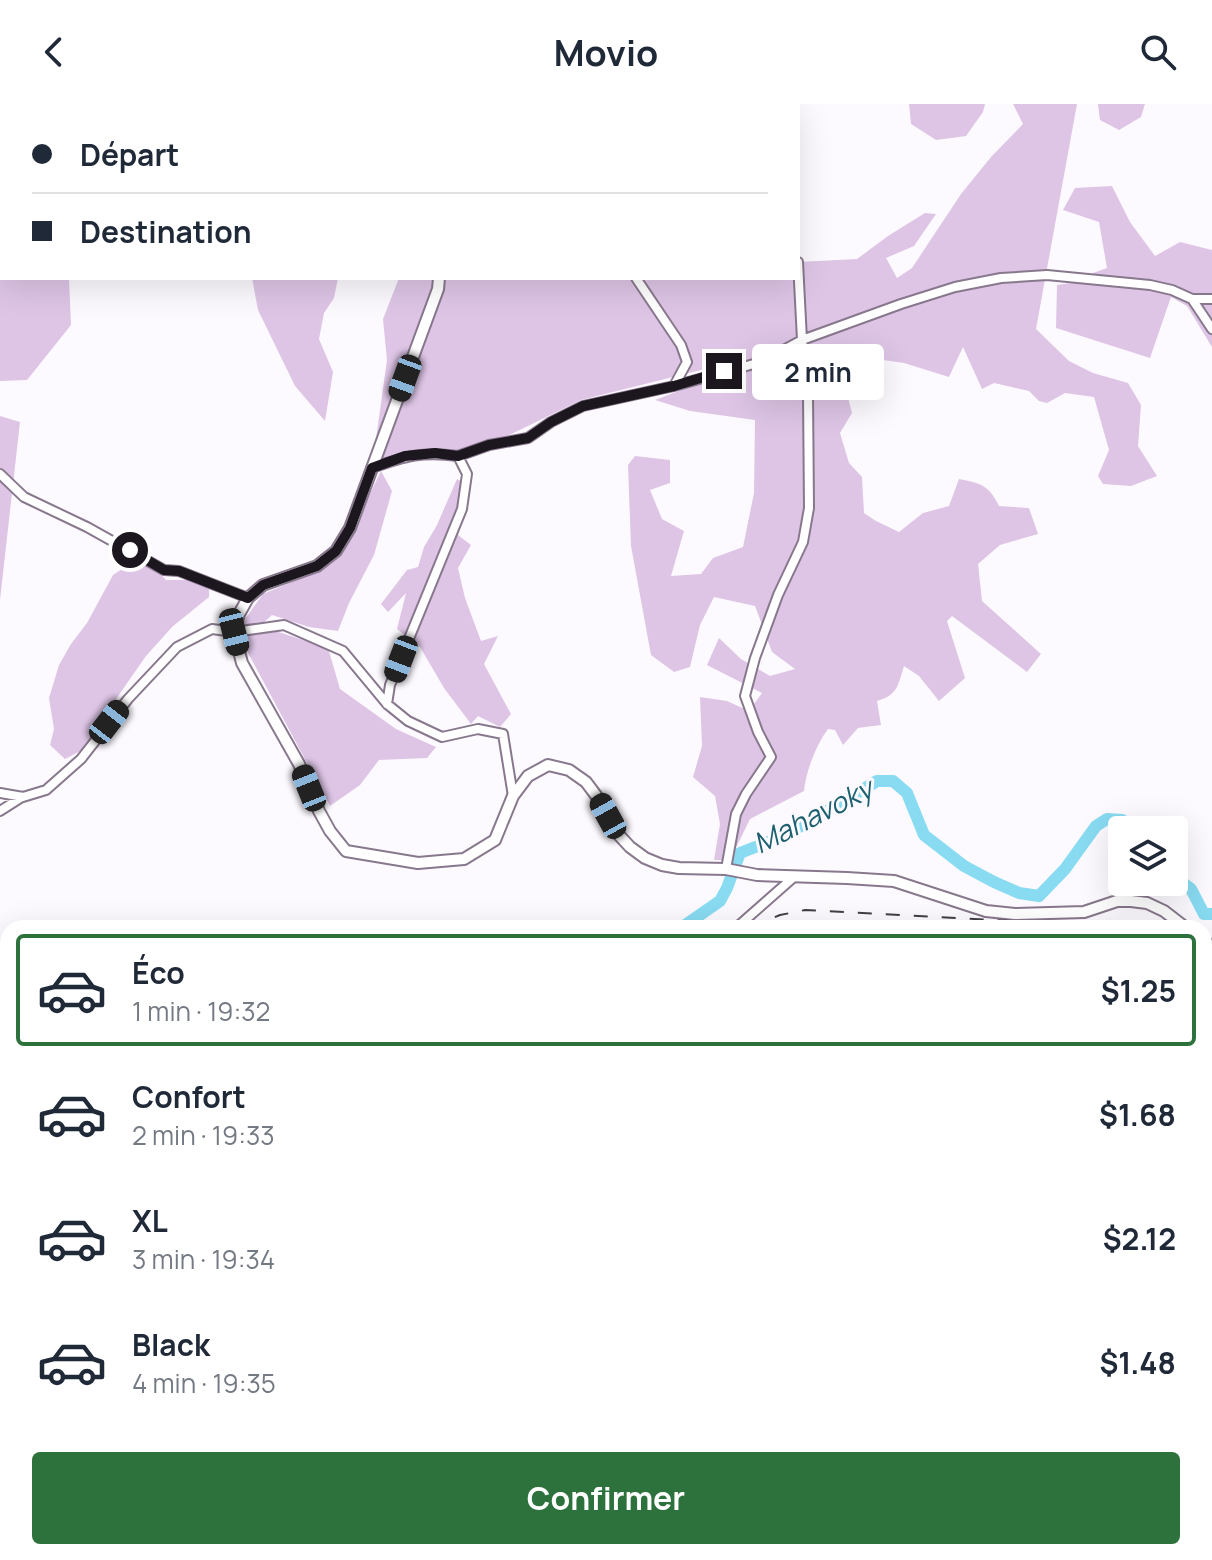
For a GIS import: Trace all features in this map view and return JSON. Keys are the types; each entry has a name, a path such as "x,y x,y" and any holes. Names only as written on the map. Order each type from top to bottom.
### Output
{"main road":[{"path":"439,280 350,528 336,551 317,566 263,585 248,598 234,632 242,663 299,764 330,831 346,851 418,863 464,859 495,840 513,796 528,776 548,765 569,770 586,782 617,833 645,858 662,865 726,869 757,875 894,881 986,911 1015,914 1084,912 1117,901 1147,903 1176,920"}],"street":[{"path":"372,468 405,456 435,453 458,456 489,445 528,438 583,406 674,386 761,362 802,340 955,287 1001,278 1047,275 1150,285 1192,299 1212,299"},
{"path":"637,280 681,345 687,362 674,386"},
{"path":"726,869 736,814 771,757 745,696 778,595 803,542 809,508 808,395 799,280"},
{"path":"1192,299 1212,329"},
{"path":"387,704 395,672 462,509 467,474 458,456"},
{"path":"0,474 24,497 87,527 164,570 179,571 248,598"},
{"path":"0,811 23,797 46,790 81,759 128,699 177,647 212,629 234,632 284,625 343,651 387,704 408,721 442,737 478,729 503,734 513,796"},
{"path":"0,793 23,797"},
{"path":"745,920 795,876"}],"shaded area":[{"path":"909,104 985,104 966,136 936,140 911,124"},
{"path":"1013,104 1077,104 1036,329 1069,361 1093,373 1128,383 1141,405 1138,446 1157,476 1131,486 1103,484 1098,476 1109,450 1094,397 1065,393 1047,403 1039,401 1029,391 994,383 982,389 963,347 949,377 883,360 846,390 852,413 840,433 849,463 862,477 864,513 876,521 899,532 923,513 949,506 959,479 983,486 999,506 1029,508 1038,534 1000,545 978,564 982,601 1041,654 1027,672 952,616 947,621 965,678 939,701 919,676 904,666 893,692 877,701 881,725 858,728 843,745 835,730 828,729 812,758 804,791 750,819 730,860 714,860 720,824 715,796 693,777 702,746 700,697 727,701 749,711 762,693 707,665 719,638 741,659 770,676 795,669 772,652 755,606 714,597 700,625 690,667 674,672 651,655 631,546 628,465 635,456 670,460 670,483 650,490 662,519 684,531 671,576 701,574 713,558 743,547 754,493 755,420 690,411 655,400 720,375 705,369 581,400 489,445 458,456 405,456 372,468 387,360 383,319 398,280 800,280 800,262 857,259 925,213 936,214 914,246 886,258 897,278 912,268 961,194 1023,124"},
{"path":"1098,104 1145,104 1141,117 1119,130 1100,120"},
{"path":"1112,186 1130,222 1155,256 1180,242 1212,250 1212,347 1187,306 1171,297 1150,358 1056,328 1057,285 1092,280 1093,273 1107,268 1099,222 1063,210 1075,188"},
{"path":"0,280 69,280 71,325 27,380 0,381"},
{"path":"252,280 338,280 334,298 324,313 319,339 333,372 325,421 295,386 258,310"},
{"path":"0,416 20,422 0,600"},
{"path":"381,471 392,491 374,555 338,631 309,627 272,615 260,626 328,648 340,689 396,729 436,747 427,758 379,760 360,785 330,806 246,649 242,623 263,594 321,570 342,552"},
{"path":"457,479 466,484 458,535 471,545 458,568 481,641 498,636 484,664 511,714 500,727 478,716 471,724 444,688 420,647 397,629 406,593 388,612 381,604 407,570 418,567 424,547"},
{"path":"135,557 157,570 166,580 192,580 209,584 209,597 172,627 146,656 114,702 90,746 65,759 50,745 54,729 49,698 59,665 87,623 113,575"}],"waterway":[{"name":"Mahavoky","path":"693,920 720,901 740,853 809,822 877,781 893,781 907,793 924,835 964,866 1019,893 1039,896 1065,869 1096,826 1108,819"},
{"name":"Mahavoky","path":"1188,887 1204,914 1212,914"}],"railway":[{"path":"768,920 805,910 994,920"}],"route":[{"path":"130,550 164,570 179,571 248,598 263,585 317,566 336,551 350,528 372,468 405,456 435,453 458,456 489,445 528,438 583,406 674,386 724,371"}]}
